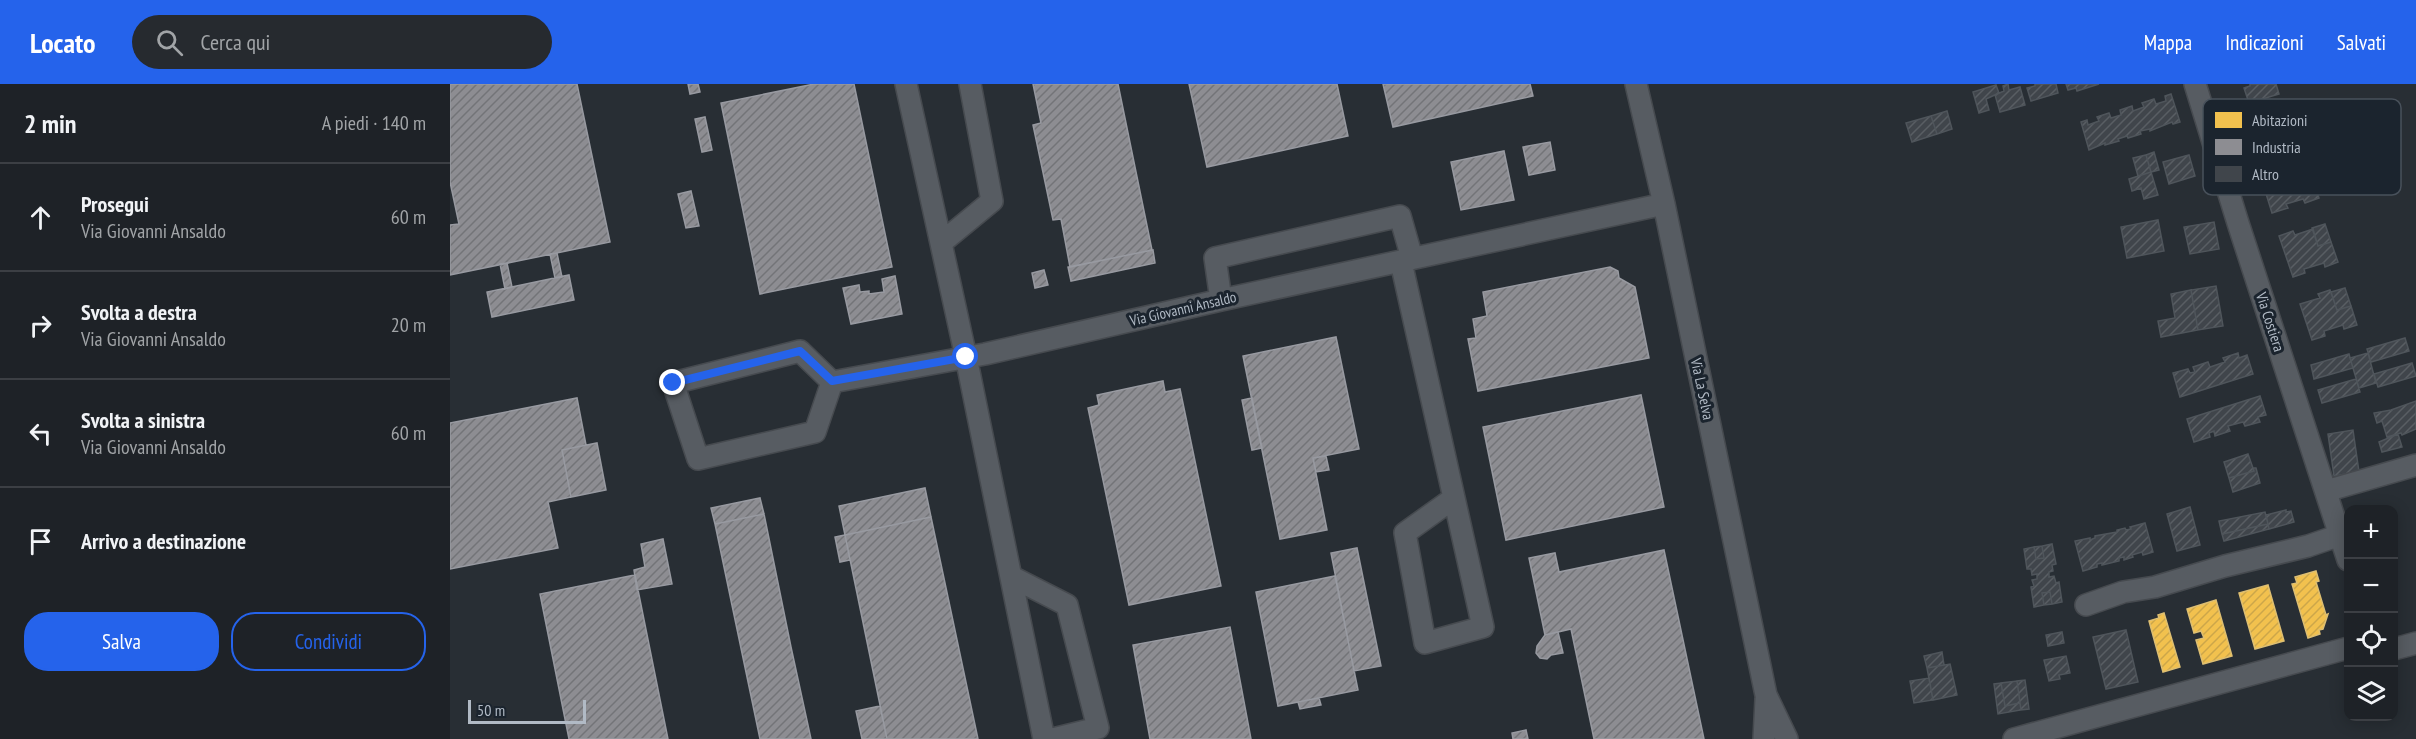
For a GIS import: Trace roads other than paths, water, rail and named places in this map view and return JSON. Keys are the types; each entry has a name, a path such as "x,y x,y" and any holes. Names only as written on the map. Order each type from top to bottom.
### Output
{"street":[{"path":"906,84 966,357 1044,739"},
{"path":"941,243 992,201 970,84"},
{"name":"Via La Selva","path":"1636,84 1664,204 1766,695 1787,739"},
{"name":"Via Costiera","path":"2195,84 2203,110"},
{"name":"Via Costiera","path":"2229,195 2349,559"},
{"name":"Via Giovanni Ansaldo","path":"832,381 966,357 1664,204"},
{"path":"1221,300 1215,258 1400,216 1406,260 1454,498 1483,627 1425,643 1405,533 1454,498"},
{"path":"800,351 832,381 815,432 698,459 673,383 800,351"},
{"path":"2326,491 2416,465"},
{"path":"2086,605 2123,592 2155,587 2225,566 2308,546 2340,535"},
{"path":"1012,577 1067,605 1098,728 1053,739"},
{"path":"2398,649 2416,643"},
{"path":"2014,739 2344,649"},
{"name":"Via La Selva","path":"1764,739 1766,695"}]}
